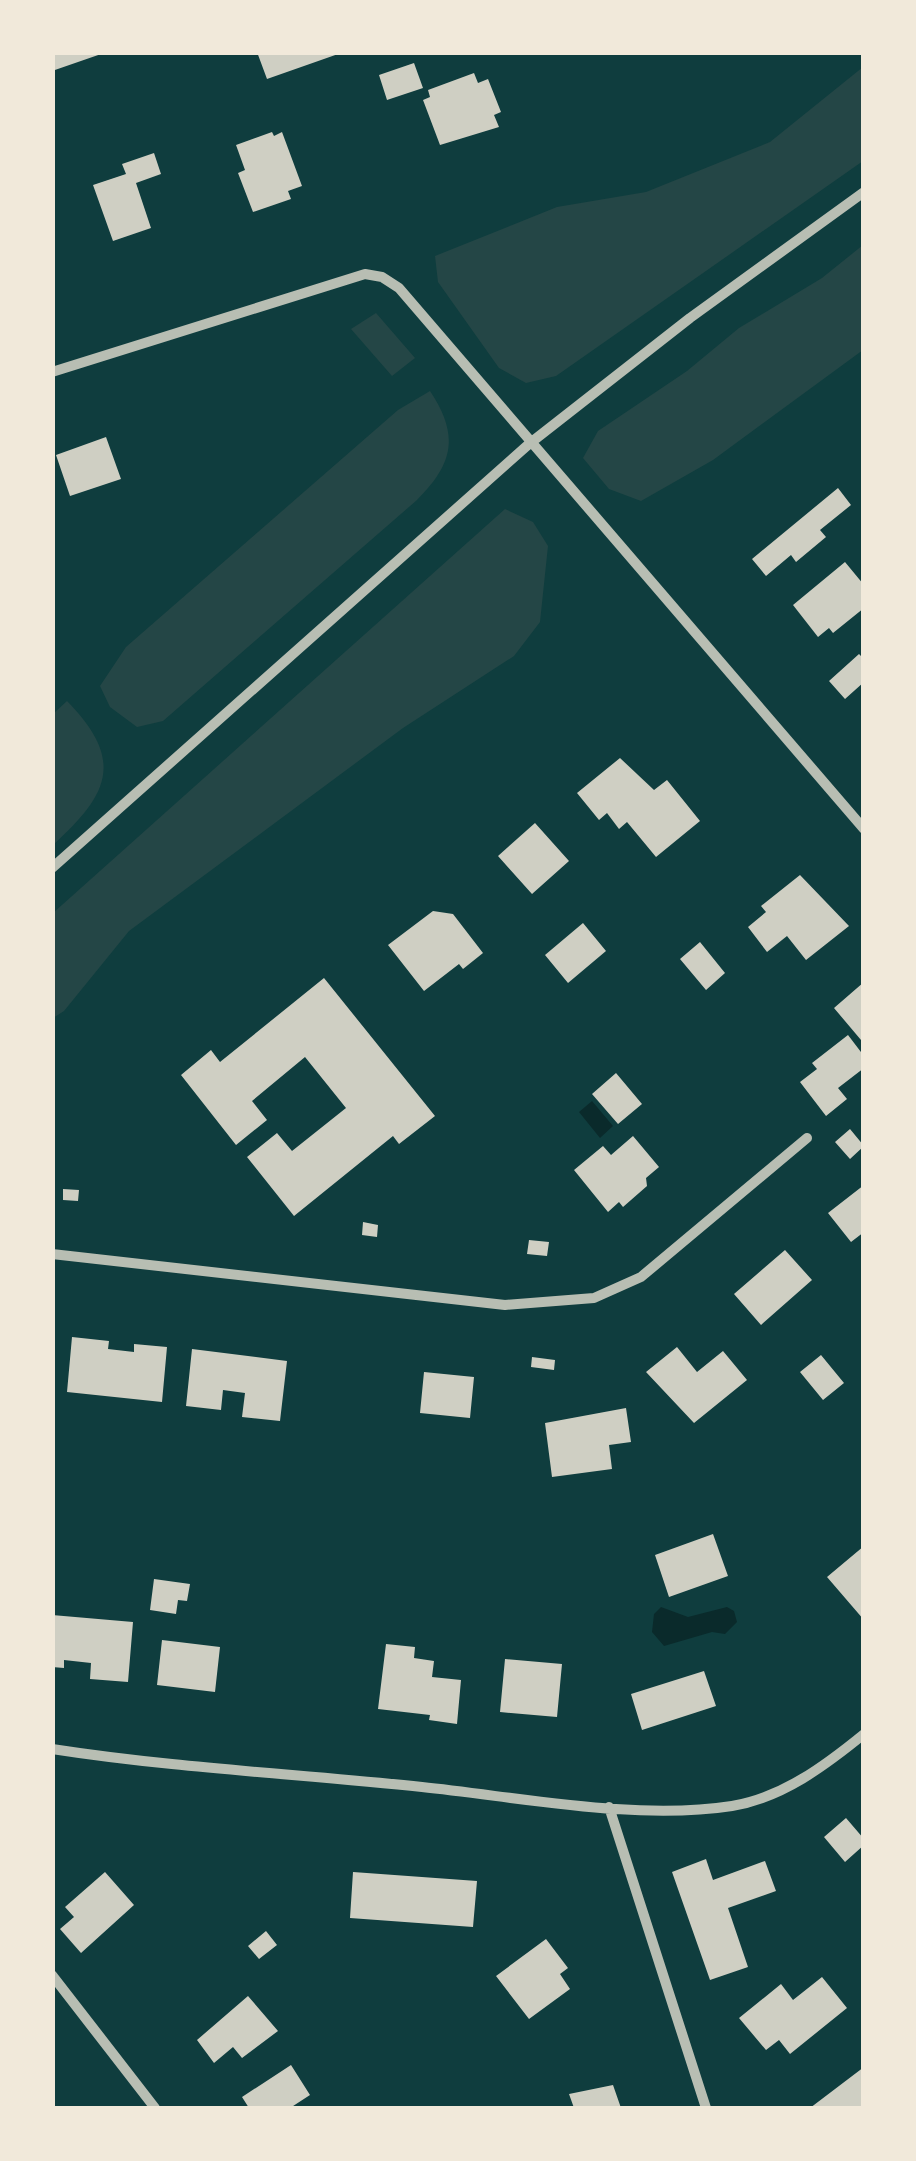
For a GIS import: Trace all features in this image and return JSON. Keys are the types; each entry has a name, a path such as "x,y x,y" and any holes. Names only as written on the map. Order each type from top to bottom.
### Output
{"street":[{"path":"52,868 529,444 690,318 864,192"},
{"path":"52,372 365,274 382,277 399,288 529,444 864,829"},
{"path":"52,1254 455,1302 570,1303 620,1289 642,1277 807,1138"},
{"path":"52,1749 136,1762 609,1807 706,1808 758,1799 804,1777 864,1734"},
{"path":"609,1807 706,2108"},
{"path":"52,1975 155,2108"}],"shaded area":[{"path":"863,67 863,161 556,376 526,383 499,368 438,282 435,256 557,207 646,192 770,142"},
{"path":"863,245 863,350 713,460 641,501 609,489 583,458 598,431 687,371 739,328 822,278"},
{"path":"376,313 415,358 392,376 351,329"},
{"path":"430,391 446,422 448,449 438,474 417,500 163,721 137,727 110,707 100,686 126,647 398,410"},
{"path":"505,509 533,522 548,546 540,622 514,656 403,728 129,931 64,1011 53,1018 53,913"},
{"path":"67,701 97,742 103,777 87,810 53,845 53,714"},
{"path":"592,1101 613,1126 600,1138 579,1112"},
{"path":"661,1607 688,1617 727,1607 734,1611 737,1622 725,1634 712,1632 664,1646 652,1632 654,1614"}],"building":[{"path":"52,52 104,52 104,53 52,71"},
{"path":"257,52 341,52 341,53 267,79"},
{"path":"414,63 423,88 387,100 379,75"},
{"path":"474,73 478,83 488,79 501,112 494,115 499,127 440,145 423,100 430,97 428,90"},
{"path":"272,132 274,136 282,132 302,186 288,191 291,199 253,212 238,173 245,170 236,145"},
{"path":"154,153 161,174 136,183 151,228 113,241 93,185 126,174 122,164"},
{"path":"106,437 121,479 70,496 56,455"},
{"path":"838,488 851,505 820,530 826,537 796,562 791,555 766,576 752,559"},
{"path":"845,562 864,585 864,608 833,633 829,628 818,637 793,605"},
{"path":"859,654 864,659 864,682 845,699 829,681"},
{"path":"620,758 654,790 667,780 700,821 656,857 627,822 619,829 607,813 599,820 577,793"},
{"path":"535,823 569,861 532,894 498,856"},
{"path":"800,875 849,926 806,960 787,936 767,952 748,927 766,912 761,906"},
{"path":"433,911 453,914 483,953 463,969 459,964 424,991 388,945"},
{"path":"583,923 606,951 568,983 545,955"},
{"path":"700,942 725,973 706,990 680,959"},
{"path":"324,978 435,1116 399,1144 393,1136 294,1216 247,1157 277,1133 292,1151 346,1108 305,1057 252,1101 267,1120 236,1145 181,1075 211,1050 220,1062"},
{"path":"864,982 864,1038 861,1040 834,1008"},
{"path":"848,1035 864,1056 864,1068 838,1088 847,1099 826,1116 800,1082 817,1069 812,1063"},
{"path":"616,1073 642,1104 618,1124 592,1094"},
{"path":"850,1129 864,1146 850,1159 835,1142"},
{"path":"633,1136 659,1167 646,1178 647,1186 623,1207 619,1202 608,1212 574,1170 603,1146 611,1155"},
{"path":"864,1185 864,1232 851,1242 828,1213"},
{"path":"63,1189 79,1190 78,1201 63,1200"},
{"path":"363,1222 378,1225 377,1237 362,1235"},
{"path":"529,1240 549,1242 547,1256 527,1254"},
{"path":"785,1250 812,1280 761,1325 734,1294"},
{"path":"72,1337 109,1341 108,1349 134,1352 134,1344 167,1347 162,1402 67,1392"},
{"path":"677,1347 697,1372 723,1351 747,1380 694,1423 646,1372"},
{"path":"192,1349 287,1361 280,1421 242,1417 245,1393 223,1390 221,1410 186,1406"},
{"path":"821,1355 844,1383 823,1400 800,1372"},
{"path":"532,1357 555,1360 554,1370 531,1367"},
{"path":"424,1372 474,1377 470,1418 420,1413"},
{"path":"626,1408 631,1442 609,1445 612,1469 552,1477 545,1423"},
{"path":"713,1534 728,1576 669,1597 655,1555"},
{"path":"864,1546 864,1620 827,1577"},
{"path":"154,1579 190,1584 187,1601 178,1600 176,1614 150,1610"},
{"path":"52,1615 133,1622 128,1682 90,1679 91,1663 64,1660 64,1668 52,1667"},
{"path":"162,1640 220,1647 215,1692 157,1685"},
{"path":"386,1644 415,1647 414,1658 434,1661 432,1677 461,1680 457,1724 429,1720 430,1715 378,1709"},
{"path":"505,1659 562,1664 557,1717 500,1712"},
{"path":"704,1671 716,1706 642,1730 631,1694"},
{"path":"846,1818 864,1839 864,1845 845,1862 824,1837"},
{"path":"706,1859 713,1880 765,1861 776,1891 728,1908 748,1967 710,1980 672,1872"},
{"path":"105,1872 134,1905 81,1953 60,1929 74,1917 65,1907"},
{"path":"353,1872 477,1881 473,1927 350,1918"},
{"path":"266,1931 277,1945 259,1959 248,1946"},
{"path":"546,1939 568,1968 560,1974 570,1989 529,2019 496,1976"},
{"path":"822,1977 847,2008 790,2054 779,2040 766,2050 739,2018 781,1984 793,2000"},
{"path":"248,1996 278,2031 242,2058 233,2047 214,2063 197,2040"},
{"path":"291,2065 310,2095 290,2108 249,2108 242,2097"},
{"path":"864,2067 864,2108 810,2108"},
{"path":"613,2085 621,2108 574,2108 569,2094"}]}
